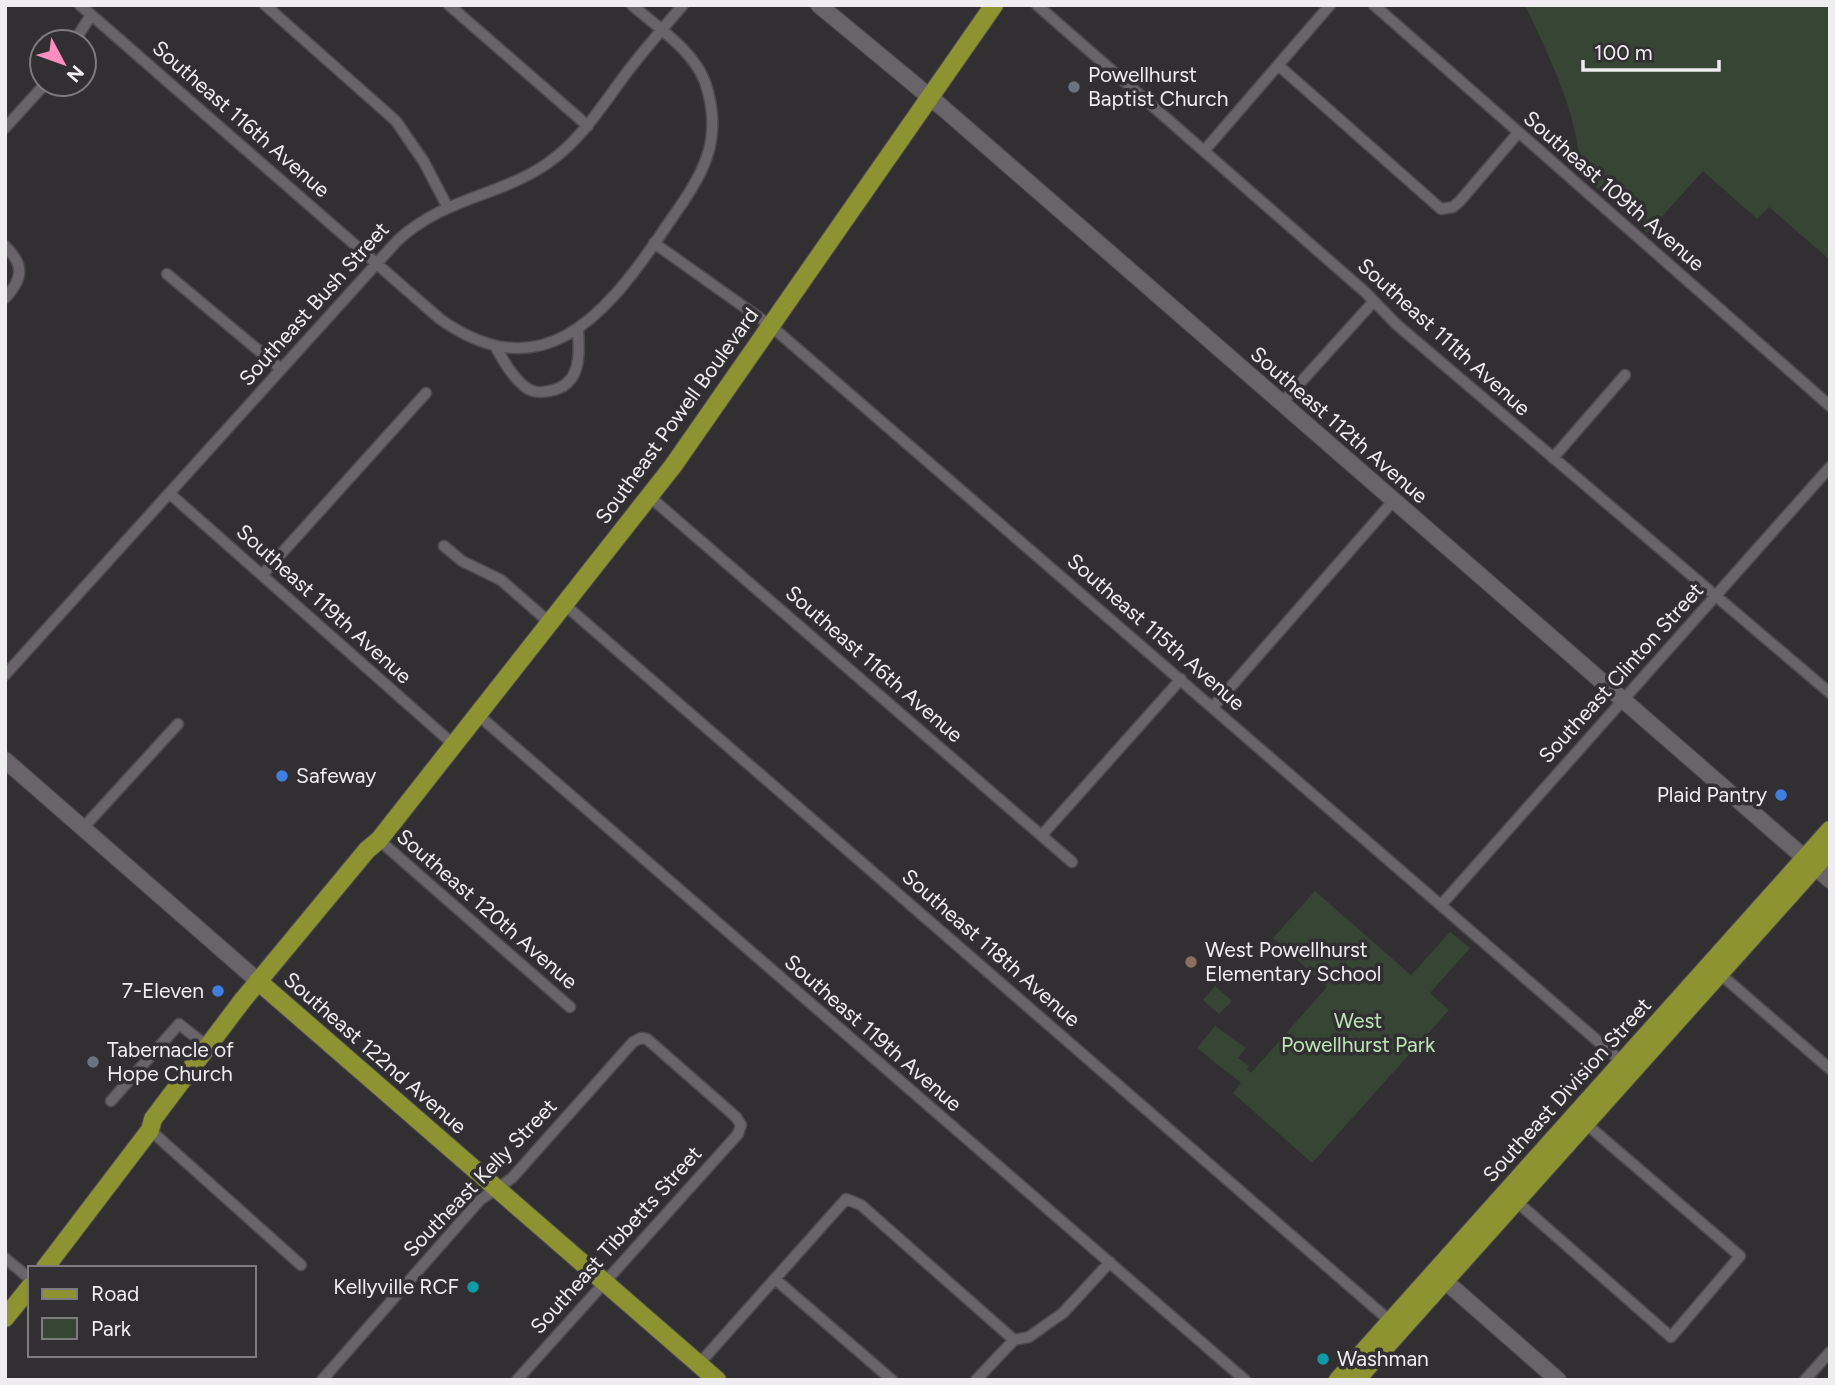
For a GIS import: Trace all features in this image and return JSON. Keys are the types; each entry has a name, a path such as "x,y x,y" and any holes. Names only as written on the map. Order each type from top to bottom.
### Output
{"main road":[{"name":"Southeast 112th Avenue","path":"819,5 930,98 1830,880"},
{"name":"Southeast Powell Boulevard","path":"47,1266 150,1130 161,1123 262,985 367,850 379,840 650,497 994,5"},
{"name":"Southeast 122nd Avenue","path":"5,760 717,1380"},
{"name":"Southeast Division Street","path":"1354,1371 1390,1321 1516,1201 1719,973 1810,862 1830,830"},
{"name":"Southeast Division Street","path":"1338,1380 1354,1371 1439,1276 1622,1062 1810,862 1830,850"},
{"name":"Southeast Powell Boulevard","path":"150,1130 153,1119 207,1046 262,985"},
{"path":"1439,1276 1558,1380"},
{"path":"5,1318 28,1289"},
{"path":"1344,1380 1354,1371"}],"street":[{"name":"Southeast 116th Avenue","path":"80,5 440,318 458,331 495,346"},
{"path":"265,5 396,121 424,162 447,206"},
{"path":"449,5 588,126"},
{"path":"495,346 533,346 578,330 611,302 705,165 713,124 704,80 679,46 632,5"},
{"name":"Southeast Bush Street","path":"5,676 377,262 412,227 447,206 533,172 566,150 683,5"},
{"name":"Southeast 111th Avenue","path":"1037,5 1374,301 1396,324 1830,693"},
{"path":"1204,151 1330,5"},
{"name":"Southeast 109th Avenue","path":"1374,5 1830,406"},
{"path":"83,28 91,15"},
{"path":"1278,65 1436,206 1446,210 1460,201 1518,133"},
{"path":"5,128 32,98"},
{"name":"Southeast 115th Avenue","path":"654,243 771,326 1622,1062"},
{"path":"5,246 20,263 21,275 17,285 5,298"},
{"path":"167,274 281,369"},
{"path":"1282,403 1374,301"},
{"path":"495,346 513,376 526,388 540,393 556,390 569,382 578,367 578,330"},
{"path":"1553,458 1625,375"},
{"path":"262,575 426,393"},
{"name":"Southeast Clinton Street","path":"1441,905 1830,467"},
{"name":"Southeast 119th Avenue","path":"169,493 453,744"},
{"name":"Southeast 116th Avenue","path":"650,497 1072,862"},
{"path":"1213,707 1394,500"},
{"path":"444,546 462,561 501,580 550,623"},
{"name":"Southeast 118th Avenue","path":"565,605 1390,1321"},
{"path":"1042,835 1181,678"},
{"name":"Southeast 119th Avenue","path":"477,714 1245,1380"},
{"path":"83,828 178,724"},
{"name":"Southeast 120th Avenue","path":"379,840 569,1007"},
{"path":"1719,973 1830,1069"},
{"path":"111,1101 178,1024 207,1046"},
{"name":"Southeast Kelly Street","path":"322,1380 480,1200 512,1178 633,1042 640,1038"},
{"name":"Southeast Tibbetts Street","path":"517,1380 738,1134 741,1125 648,1039 640,1038"},
{"path":"1516,1201 1671,1337 1740,1256 1585,1123"},
{"path":"150,1130 301,1265"},
{"path":"699,1364 846,1199 861,1205 1013,1340"},
{"path":"5,1258 28,1277"},
{"path":"976,1380 1013,1340 1029,1337 1052,1322 1110,1262"},
{"path":"775,1279 892,1380"},
{"path":"1805,1380 1830,1352"}],"green space":[{"path":"1525,5 1830,5 1830,260 1769,207 1757,219 1703,171 1647,233 1581,173 1569,108"},
{"name":"West Powellhurst Park","path":"1315,891 1411,975 1450,932 1470,948 1430,993 1449,1010 1312,1163 1233,1093 1241,1083 1197,1048 1215,1026 1246,1048 1238,1058 1249,1066 1247,1069 1251,1073 1327,987 1273,938"},
{"path":"1215,986 1232,1001 1219,1014 1203,1000"}],"place":[{"name":"Powellhurst Baptist Church","path":"1074,87"},
{"name":"Safeway","path":"282,776"},
{"name":"Plaid Pantry","path":"1781,795"},
{"name":"West Powellhurst Elementary School","path":"1191,962"},
{"name":"7-Eleven","path":"218,991"},
{"name":"Tabernacle of Hope Church","path":"93,1062"},
{"name":"Kellyville RCF","path":"473,1287"},
{"name":"Washman","path":"1323,1359"}]}
